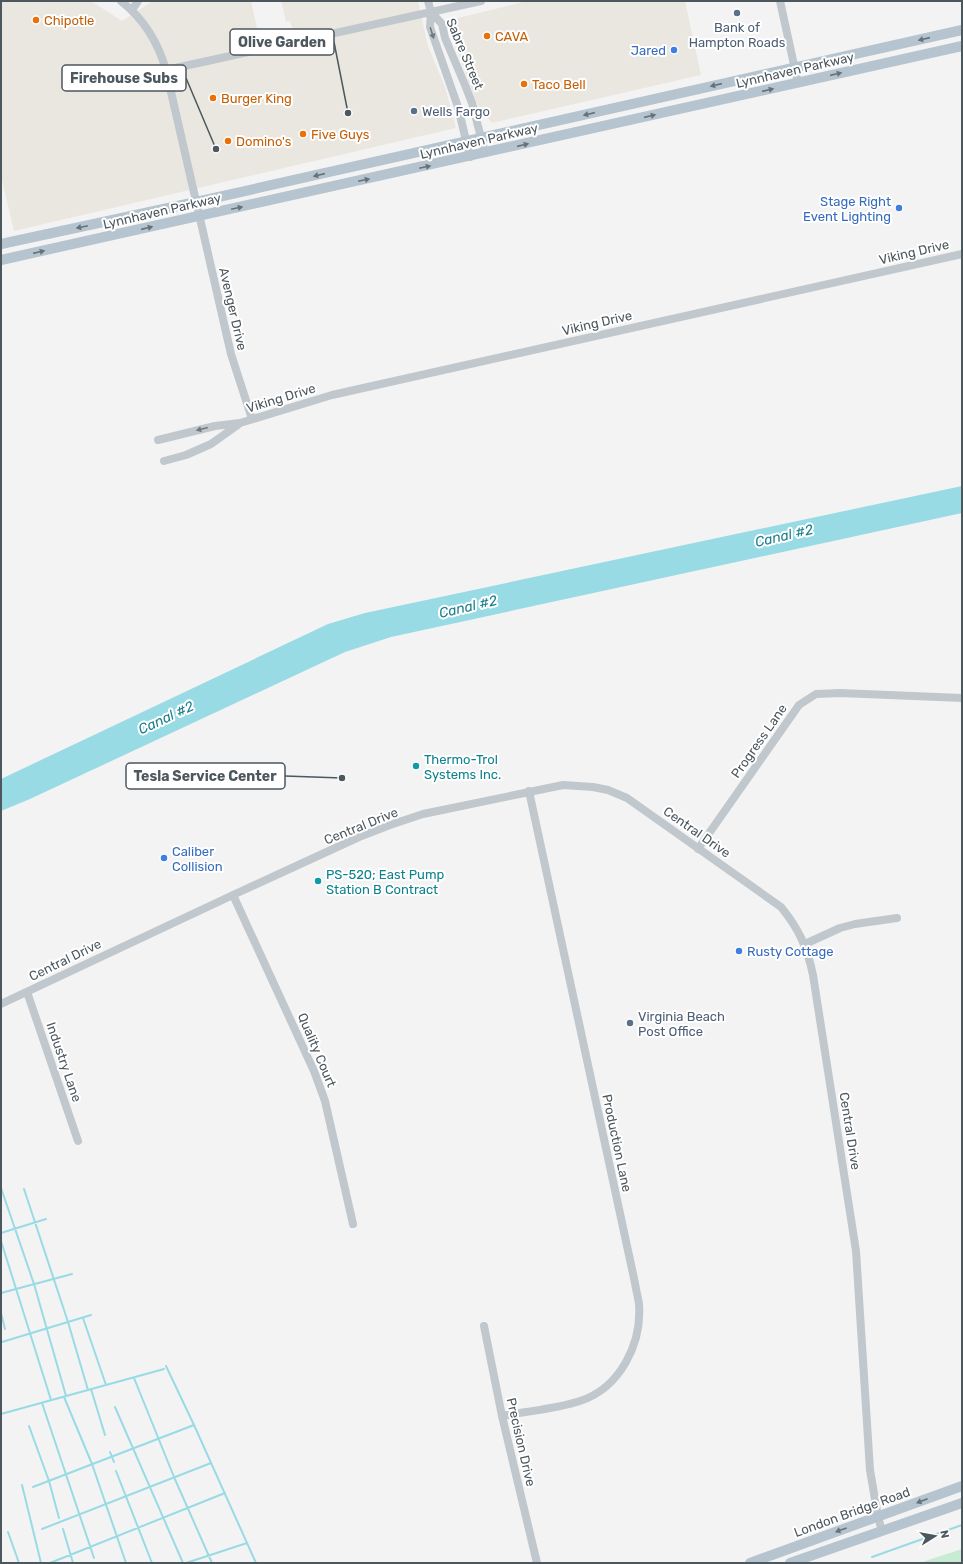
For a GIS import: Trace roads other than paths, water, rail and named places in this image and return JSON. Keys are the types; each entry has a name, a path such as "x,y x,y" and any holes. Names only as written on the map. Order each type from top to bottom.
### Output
{"main road":[{"name":"Lynnhaven Parkway","path":"1,244 196,202 962,30"},
{"name":"Lynnhaven Parkway","path":"1,260 470,157 962,46"},
{"name":"London Bridge Road","path":"750,1563 962,1486"},
{"name":"London Bridge Road","path":"790,1563 962,1503"}],"street":[{"name":"Avenger Drive","path":"121,1 141,20 156,42 166,70 231,354 252,419"},
{"path":"132,10 138,1"},
{"name":"Sabre Street","path":"428,1 431,12 430,27 454,94 470,157"},
{"path":"166,70 480,1"},
{"path":"780,1 798,83"},
{"name":"Sabre Street","path":"431,12 442,24 445,38 472,103 485,153"},
{"name":"Viking Drive","path":"158,440 216,426 240,423 332,396 962,254"},
{"name":"Viking Drive","path":"164,461 186,455 211,444 240,423"},
{"name":"Progress Lane","path":"698,849 799,704 816,694 840,693 962,698"},
{"name":"Central Drive","path":"1,1004 359,837 423,814 564,785 580,785 608,790 627,798 781,908 791,919 805,944 813,975 856,1251 870,1470 878,1517 882,1531"},
{"name":"Production Lane","path":"502,1416 580,1401 601,1391 618,1375 626,1364 634,1343 639,1318 639,1303 635,1283 529,791"},
{"name":"Quality Court","path":"233,895 314,1071 325,1101 353,1224"},
{"path":"805,944 840,928 855,924 897,918"},
{"name":"Industry Lane","path":"27,992 78,1141"},
{"name":"Precision Drive","path":"484,1326 502,1416 537,1563"}],"water":[{"name":"Canal #2","path":"962,486 962,513 391,637 345,652 30,799 1,811 1,779 328,624 365,613"}],"waterway":[{"path":"1,1188 34,1284 66,1396"},
{"path":"24,1189 68,1322 88,1390"},
{"path":"1,1233 46,1219"},
{"path":"1,1241 51,1400"},
{"path":"1,1293 72,1274"},
{"path":"1,1313 5,1329"},
{"path":"2,1342 91,1315"},
{"path":"83,1318 106,1385"},
{"path":"33,1487 194,1425 166,1366"},
{"path":"1,1414 164,1369"},
{"path":"134,1378 174,1477 212,1563"},
{"path":"91,1389 105,1435"},
{"path":"64,1397 92,1464 126,1563"},
{"path":"42,1403 94,1558"},
{"path":"115,1407 183,1563"},
{"path":"194,1425 256,1563"},
{"path":"29,1426 49,1481 59,1518"},
{"path":"110,1452 114,1462"},
{"path":"42,1529 211,1463"},
{"path":"116,1471 152,1563"},
{"path":"22,1485 41,1563"},
{"path":"50,1563 225,1493"},
{"path":"872,1557 962,1525"},
{"path":"63,1529 73,1563"},
{"path":"8,1532 19,1563"},
{"path":"186,1563 247,1543"}],"place":[{"name":"Bank of Hampton Roads","path":"737,13"},
{"name":"Chipotle","path":"36,20"},
{"name":"CAVA","path":"487,36"},
{"name":"Jared","path":"674,50"},
{"name":"Taco Bell","path":"524,84"},
{"name":"Burger King","path":"213,98"},
{"name":"Wells Fargo","path":"414,111"},
{"name":"Olive Garden","path":"348,113"},
{"name":"Five Guys","path":"303,134"},
{"name":"Domino's","path":"228,141"},
{"name":"Firehouse Subs","path":"216,149"},
{"name":"Stage Right Event Lighting","path":"899,208"},
{"name":"Thermo-Trol Systems Inc.","path":"416,766"},
{"name":"Tesla Service Center","path":"342,778"},
{"name":"Caliber Collision","path":"164,858"},
{"name":"PS-520; East Pump Station B Contract","path":"318,881"},
{"name":"Rusty Cottage","path":"739,951"},
{"name":"Virginia Beach Post Office","path":"630,1023"}]}
